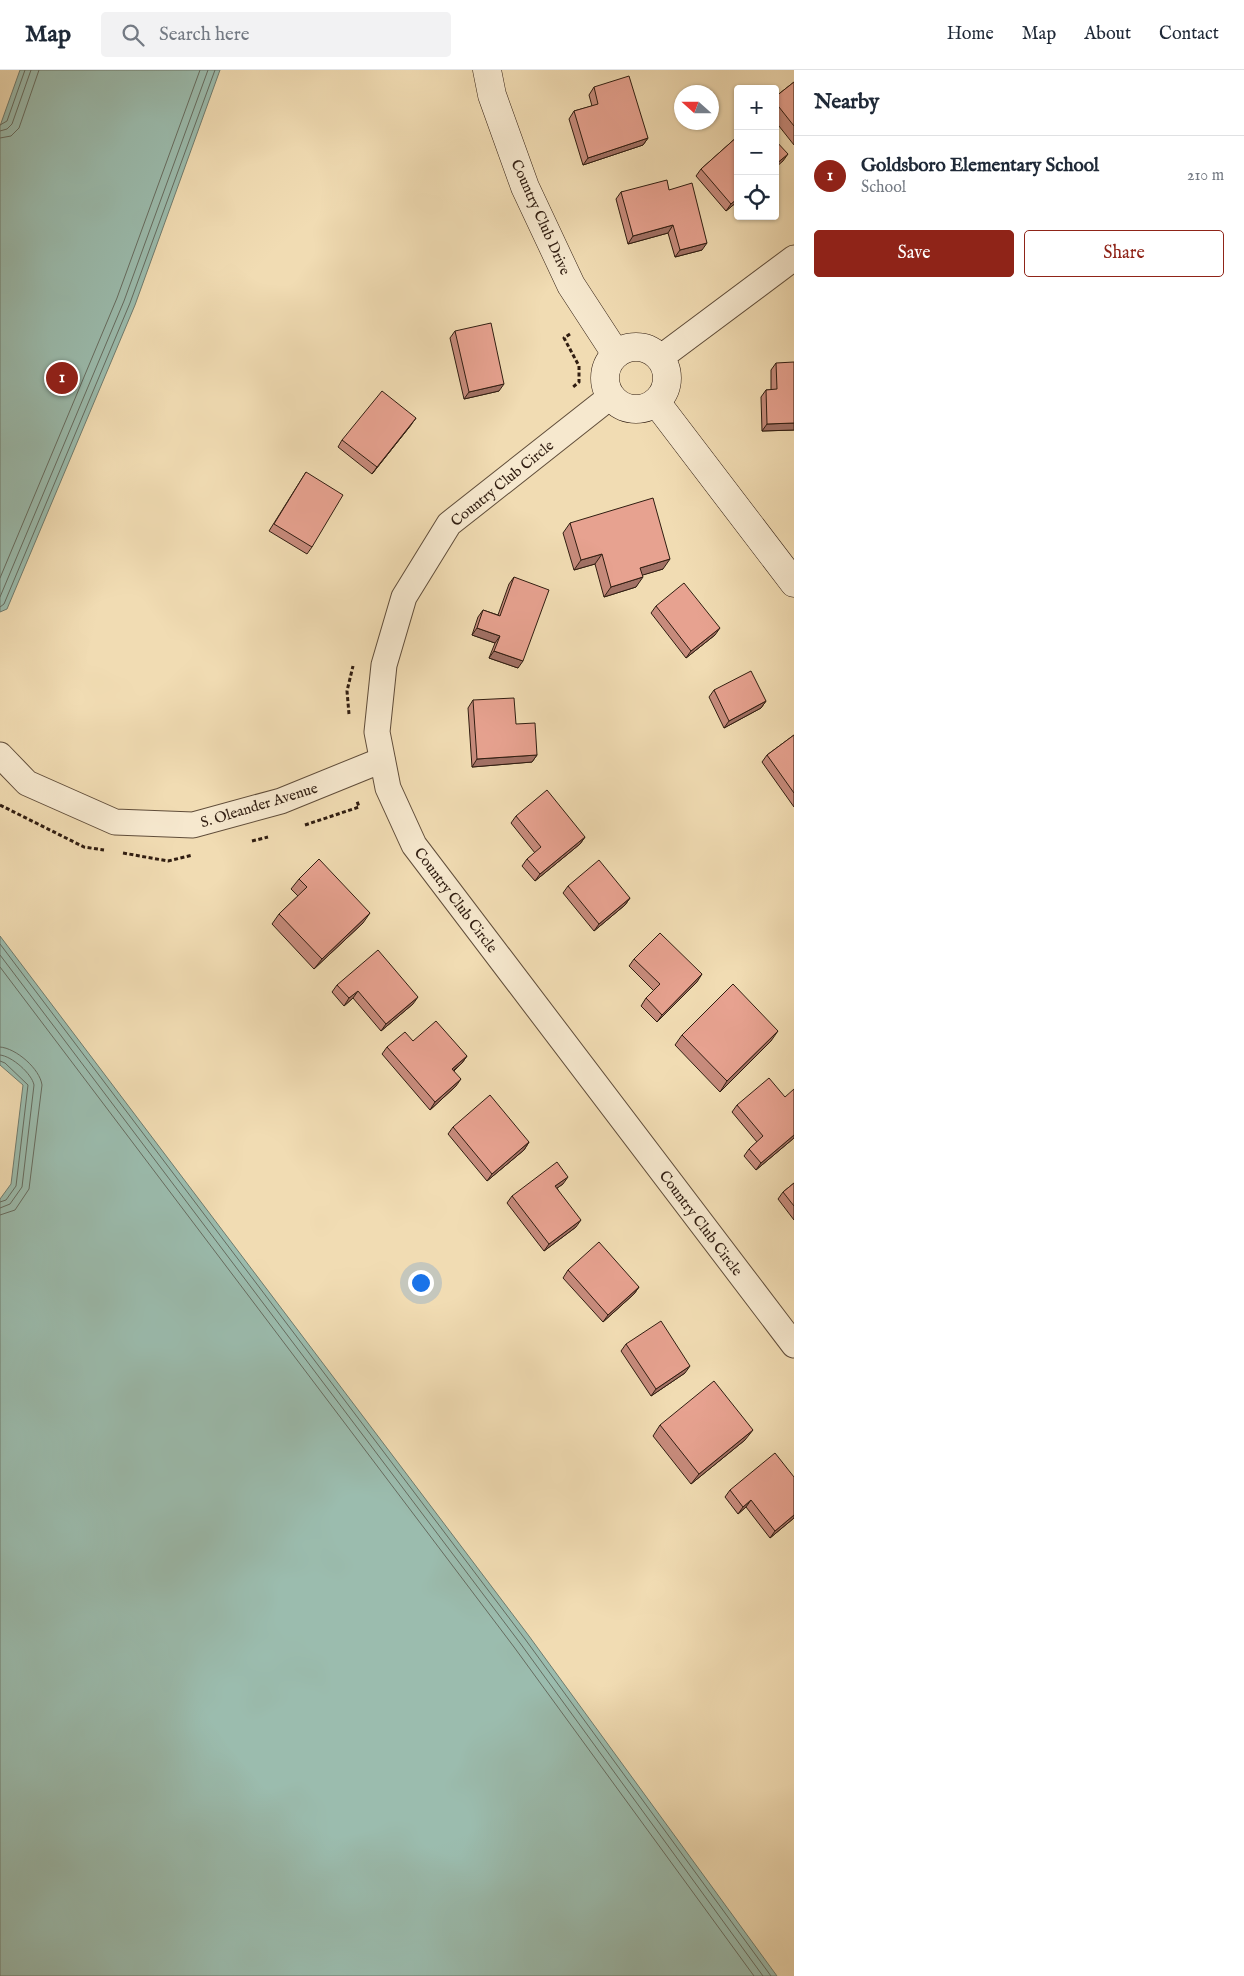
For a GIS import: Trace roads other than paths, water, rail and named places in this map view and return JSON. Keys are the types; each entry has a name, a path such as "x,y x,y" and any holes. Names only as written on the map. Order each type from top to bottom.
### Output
{"street":[{"name":"Country Club Drive","path":"487,70 492,95 525,187 572,285 616,354"},
{"path":"660,358 794,258"},
{"path":"633,347 643,347 660,358 666,368 667,378 665,388 656,402 643,409 633,410 623,408 610,397 605,384 604,374 607,364 616,354 633,347"},
{"name":"Country Club Circle","path":"610,397 449,524 404,597 384,665 377,732 382,760 388,788 414,845 794,1345"},
{"path":"656,402 794,583"},
{"name":"S. Oleander Avenue","path":"0,755 27,783 116,822 193,825 281,801 382,760"}],"water":[{"path":"20,70 220,70 135,305 7,609 0,612 0,126"},
{"path":"0,936 529,1636 777,1976 0,1976 0,1199 11,1184 23,1085 0,1065"}],"place":[{"name":"Goldsboro Elementary School","path":"62,378"}]}
